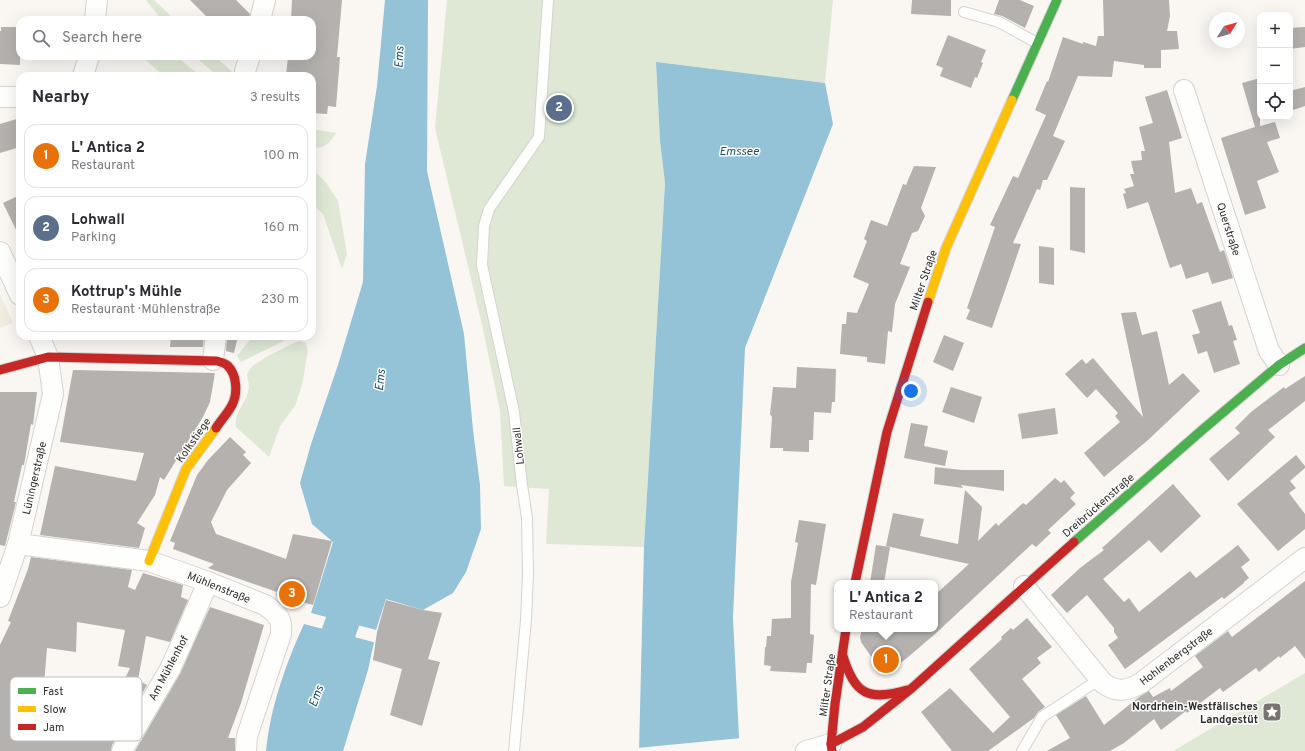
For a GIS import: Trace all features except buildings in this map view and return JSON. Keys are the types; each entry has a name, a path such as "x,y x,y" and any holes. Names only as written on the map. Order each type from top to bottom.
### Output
{"street":[{"path":"95,16 97,0"},
{"path":"261,16 265,0"},
{"name":"Milter Straße","path":"856,580 887,432 913,346 944,256 1057,0"},
{"path":"84,72 88,60"},
{"name":"Querstraße","path":"1184,90 1269,351 1279,366"},
{"path":"0,97 16,97"},
{"path":"0,252 16,287"},
{"name":"Lüningerstraße","path":"0,597 18,544 53,394 48,357 41,340"},
{"path":"0,370 48,357 214,360 216,340"},
{"name":"Dreibrückenstraße","path":"832,748 863,727 912,688 1024,586 1195,436 1279,366 1305,348"},
{"name":"Kolkstiege","path":"150,561 186,469 233,404 236,391 235,378 228,366 214,360"},
{"name":"Mühlenstraße","path":"18,544 150,561 265,605 274,612 279,618 281,624 281,634 246,736 246,751"},
{"name":"Hohlenbergstraße","path":"1024,586 1100,679 1110,688 1125,690 1133,688 1305,558"},
{"name":"Am Mühlenhof","path":"142,716 170,669 182,645 208,582"},
{"name":"Milter Straße","path":"832,748 835,704 846,632"},
{"name":"Dreibrückenstraße","path":"843,655 846,669 852,679 859,689 869,694 880,696 891,695 912,688"},
{"path":"806,751 832,748"}],"lane":[{"name":"Lohwall","path":"514,751 526,620 528,574 527,518 514,412 482,265 484,226 489,209 539,137 548,0"},
{"path":"964,12 999,22 1037,43"},
{"path":"1022,751 1042,717 1100,679"}],"shaded area":[{"path":"0,294 13,323 0,328"}],"green space":[{"path":"146,0 154,0 171,16 159,16"},
{"path":"447,0 833,0 825,83 656,63 660,141 665,183 644,547 546,544 549,489 504,486 500,411 483,329 435,128"},
{"path":"146,60 181,60 195,72 159,72"},
{"path":"199,60 219,60 232,72 213,72"},
{"path":"316,130 336,133 326,145 316,148"},
{"path":"316,172 327,184 338,201 347,254 342,269 323,214 316,208"},
{"path":"286,340 241,362 237,356 249,341"},
{"path":"298,341 305,342 308,350 302,385 295,406 280,426 269,457 236,427 237,417 248,392 249,385 247,374 252,366"},
{"name":"Nordrhein-Westfälisches Landgestüt","path":"1305,673 1305,751 1173,751"}],"water":[{"path":"385,0 428,0 427,171 464,334 480,485 481,529 466,572 453,593 423,610 386,599 376,630 311,613 333,542 312,524 300,483 363,282 365,164 377,86"},
{"name":"Emssee","path":"656,62 825,83 833,124 745,348 733,618 741,751 639,751 644,547 665,183 660,141"},
{"path":"304,624 374,642 368,670 343,751 266,751 275,702 285,670"}],"pier":[{"path":"309,613 376,630 376,632 311,615"},
{"path":"303,622 374,640 374,642 302,623"},
{"path":"741,738 743,751 637,751 637,748"}],"waterway":[{"name":"Ems","path":"303,751 310,713 358,578"}],"traffic: fast":[{"path":"1012,100 1057,0"},
{"path":"1074,542 1279,365 1305,348"}],"traffic: slow":[{"path":"928,302 946,248 1012,100"},
{"path":"149,561 186,469 216,428"}],"traffic: jam":[{"path":"856,580 887,432 928,302"},
{"path":"0,370 48,357 218,361 226,364 231,370 235,379 236,390 234,401 229,411 216,428"},
{"path":"831,744 863,727 912,688 1074,542"},
{"path":"832,751 831,744 835,704 846,632"},
{"path":"843,656 853,679 858,687 865,692 882,695 907,690"}],"place":[{"name":"Lohwall","path":"559,108"},
{"name":"Kottrup's Mühle","path":"292,594"},
{"name":"L' Antica 2","path":"886,660"},
{"name":"Nordrhein-Westfälisches Landgestüt","path":"1272,712"}]}
